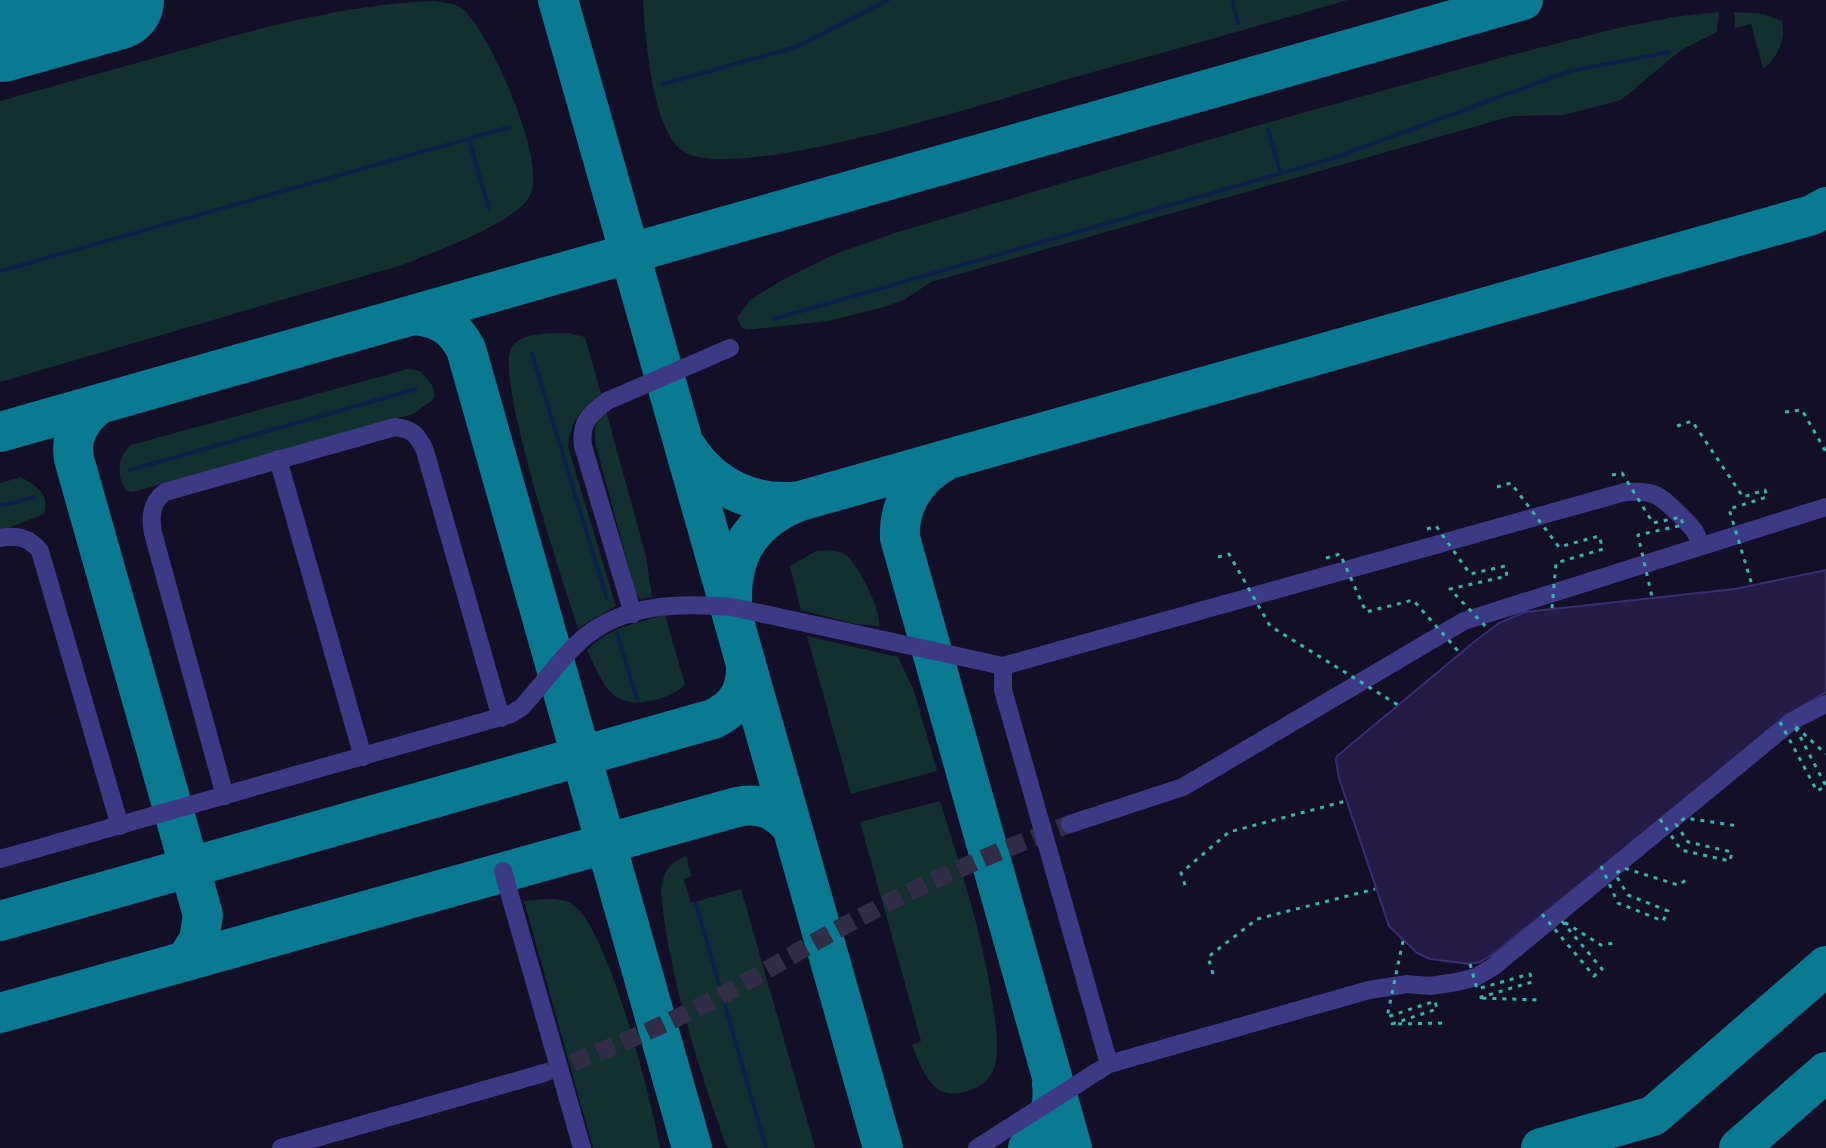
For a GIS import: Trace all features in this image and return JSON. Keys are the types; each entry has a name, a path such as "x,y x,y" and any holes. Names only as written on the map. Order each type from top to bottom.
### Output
{"lane":[{"path":"633,614 583,446 581,433 584,423 590,413 607,401 730,348"},
{"path":"225,796 150,516 156,501 165,492 278,459 395,427 409,429 416,434 425,451 501,718"},
{"path":"278,459 363,757"},
{"path":"0,859 501,718 522,707 579,643 595,630 633,614 675,604 732,607 1003,666 1625,492 1652,492 1664,498 1697,530 1700,546"},
{"path":"1070,824 1183,787 1464,621 1826,507"},
{"path":"0,538 19,537 34,544 40,551 120,826"},
{"path":"1003,666 1003,690 1109,1064"},
{"path":"977,1148 1109,1064 1369,990 1407,984 1430,986 1476,977 1493,967 1792,721 1826,704"},
{"path":"503,871 582,1148"},
{"path":"281,1148 544,1073"}],"path":[{"path":"1785,412 1802,410 1826,452"},
{"path":"1677,426 1692,421 1743,497 1765,490 1767,497 1729,509 1752,585"},
{"path":"1612,475 1622,473 1653,523 1681,517 1683,525 1638,535 1652,597"},
{"path":"1497,487 1511,483 1559,547 1599,536 1603,549 1556,563 1552,608"},
{"path":"1427,529 1436,526 1470,574 1505,566 1507,576 1450,589 1489,630"},
{"path":"1218,557 1229,554 1270,626 1398,705"},
{"path":"1326,558 1340,554 1366,612 1413,600 1460,653"},
{"path":"1780,722 1817,791 1826,786 1794,725 1826,754"},
{"path":"1185,885 1181,873 1229,832 1346,801"},
{"path":"1660,819 1681,850 1730,861 1732,852 1688,842 1676,824 1685,818 1739,826"},
{"path":"1601,866 1618,903 1663,921 1668,911 1628,895 1615,874 1624,868 1678,885 1686,880"},
{"path":"1213,974 1208,957 1257,919 1375,889"},
{"path":"1542,914 1594,976 1602,969 1561,920 1601,945 1614,943"},
{"path":"1403,941 1387,1017 1435,1001 1437,1009 1392,1024 1446,1023"},
{"path":"1470,964 1477,989 1530,974 1532,982 1478,998 1542,1000"}],"green space":[{"path":"643,0 1348,0 876,134 762,156 717,159 686,153 674,143 665,127 652,83"},
{"path":"435,1 464,10 488,45 514,100 531,156 533,180 530,196 521,207 490,227 402,265 0,382 0,101 277,25 339,11"},
{"path":"1719,12 1717,32 1681,50 1621,100 1563,115 1512,116 931,282 904,300 828,321 747,330 742,328 737,318 750,300 784,279 835,254 898,232 1266,123 1511,55 1622,27"},
{"path":"1734,12 1764,14 1782,21 1780,48 1763,69 1751,24 1735,28"},
{"path":"567,333 585,337 601,394 578,416 568,447 616,606 578,628 522,441 509,369 511,349 521,339"},
{"path":"408,369 420,371 432,385 435,395 413,414 133,492 123,486 121,461 131,445"},
{"path":"606,411 646,556 652,597 640,599 636,594 596,446 595,427"},
{"path":"21,477 37,487 44,496 44,514 0,531 0,483"},
{"path":"816,551 839,552 852,561 869,590 879,626 855,624 801,610 790,566"},
{"path":"665,615 685,685 668,696 649,701 625,701 616,697 603,682 587,650 614,631"},
{"path":"807,636 898,657 914,691 937,771 851,794"},
{"path":"940,801 981,942 997,1041 996,1062 988,1079 971,1090 959,1093 942,1091 932,1084 912,1045 921,1041 860,822"},
{"path":"686,856 692,876 684,879 691,903 741,889 815,1148 728,1148 724,1140 683,1011 663,911 662,882 665,872"},
{"path":"557,899 575,906 588,922 602,949 639,1058 660,1148 593,1148 524,901"}],"building":[{"path":"1826,570 1826,692 1797,709 1480,962 1470,964 1430,959 1417,953 1389,926 1339,778 1337,756 1474,642 1499,623 1525,612 1735,589"}],"waterway":[{"path":"663,84 796,47 888,0"},
{"path":"1232,0 1238,23"},
{"path":"774,319 1334,158 1570,71 1669,52"},
{"path":"0,271 510,127"},
{"path":"1268,130 1281,174"},
{"path":"469,139 489,209"},
{"path":"532,354 607,599"},
{"path":"130,470 416,389"},
{"path":"0,506 34,497"},
{"path":"617,633 637,699"},
{"path":"696,904 766,1148"}],"taxiway":[{"path":"558,0 883,1148"},
{"path":"0,432 1523,0"},
{"path":"800,501 1812,215 1826,207"},
{"path":"414,315 445,324 466,349 692,1148"},
{"path":"99,404 78,428 74,459 203,915 199,940 186,961"},
{"path":"687,448 709,474 736,491 766,501 800,501 770,517 748,538 736,566 732,600"},
{"path":"945,461 925,475 911,493 902,514 900,538 1072,1148"},
{"path":"0,921 713,719 729,709 739,697 745,681 746,663"},
{"path":"0,1013 737,807 753,805 767,808 792,827"},
{"path":"1541,1148 1653,1116 1826,966"},
{"path":"1739,1148 1826,1072"},
{"path":"1028,1148 1048,1119 1052,1084"}],"runway":[{"path":"0,32 114,0"}],"tunnel":[{"path":"547,1072 629,1040 689,1012 925,884 1070,824"}]}
